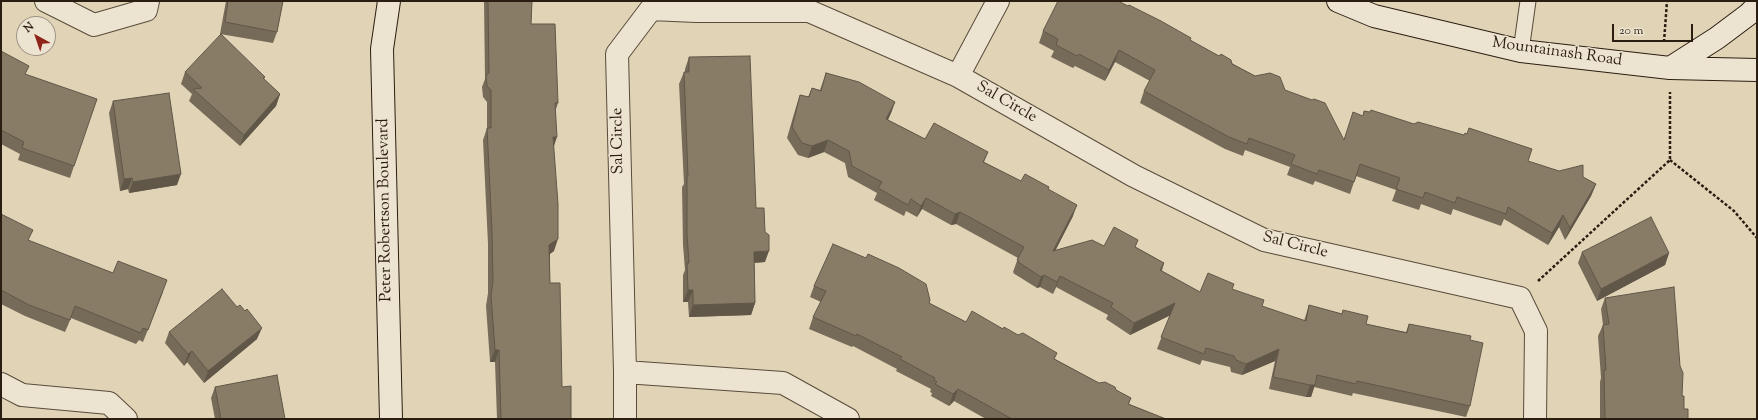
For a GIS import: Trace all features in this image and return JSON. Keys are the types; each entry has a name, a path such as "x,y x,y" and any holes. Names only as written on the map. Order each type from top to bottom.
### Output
{"street":[{"path":"46,1 94,25 146,10 148,1"},
{"name":"Peter Robertson Boulevard","path":"389,1 382,48 391,419"},
{"name":"Sal Circle","path":"958,76 998,1"},
{"name":"Mountainash Road","path":"1338,1 1374,16 1521,51 1666,68 1757,70"},
{"name":"Sal Circle","path":"625,419 617,54 651,5 696,11 809,11 958,76 1134,176 1264,240 1520,298"},
{"path":"1666,68 1717,38 1749,14 1757,6"},
{"path":"1520,298 1536,331 1535,419"},
{"path":"625,372 783,383 848,419"},
{"path":"1,384 22,394 110,402 126,419"}],"lane":[{"path":"1521,51 1528,1"}],"path":[{"path":"1667,1 1666,68 1670,160 1734,211 1757,238"},
{"path":"1520,298 1670,160"}],"building":[{"path":"228,1 283,1 277,32 225,22"},
{"path":"488,1 532,1 531,24 555,24 558,103 555,103 557,137 553,137 558,204 558,239 549,245 550,283 560,283 562,387 571,386 571,419 501,419 499,350 495,350 491,295 493,281 492,232 487,128 491,128 491,90 487,86 486,75 489,73"},
{"path":"1058,1 1118,1 1161,21 1191,38 1190,40 1219,56 1221,54 1231,60 1232,64 1255,76 1270,73 1280,77 1285,90 1325,103 1344,140 1353,112 1363,116 1364,111 1370,112 1371,110 1414,124 1418,122 1464,135 1465,133 1467,134 1469,128 1532,149 1528,161 1559,171 1583,165 1583,177 1596,184 1570,228 1563,215 1552,233 1508,207 1506,214 1457,197 1455,203 1425,192 1423,198 1396,189 1400,178 1360,164 1354,182 1319,170 1317,174 1291,164 1295,155 1249,138 1247,144 1229,137 1144,91 1155,70 1119,50 1109,70 1079,54 1077,56 1056,45 1058,39 1043,31"},
{"path":"221,34 265,77 263,78 280,94 244,135 193,89 202,88 185,72"},
{"path":"1,51 29,66 25,74 97,99 74,166 22,148 24,142 1,130"},
{"path":"750,56 756,208 764,208 765,232 769,235 769,251 754,252 755,303 693,305 693,290 688,290 688,176 684,72 689,72 689,57"},
{"path":"826,73 859,82 895,102 886,119 925,139 934,123 988,152 983,162 1021,181 1025,174 1077,205 1053,251 1092,240 1104,246 1114,227 1138,240 1135,247 1164,263 1160,270 1200,292 1208,273 1234,284 1232,289 1264,300 1262,306 1306,321 1309,305 1342,314 1343,310 1368,316 1366,324 1407,333 1409,324 1471,336 1470,340 1483,343 1470,406 1357,381 1356,384 1317,375 1315,385 1273,377 1279,349 1246,364 1236,360 1234,356 1206,348 1204,354 1161,337 1175,303 1134,323 1111,307 1113,303 1060,276 1057,282 1044,275 1041,277 1018,262 1019,261 1017,260 1024,247 960,212 955,214 926,198 921,206 911,199 908,205 878,188 882,182 852,166 849,151 828,140 812,146 802,143 792,127 800,95 809,97 812,88 821,91"},
{"path":"169,93 181,174 133,182 132,178 124,179 113,101"},
{"path":"1,214 33,230 28,240 113,273 118,261 167,280 148,330 143,328 141,333 75,306 70,320 29,305 1,290"},
{"path":"1651,217 1669,253 1601,289 1582,252"},
{"path":"833,244 866,258 868,254 899,268 926,284 930,300 929,303 966,322 972,311 1003,329 1004,327 1018,335 1023,333 1057,353 1054,359 1099,383 1105,382 1115,387 1116,390 1131,398 1128,404 1166,419 1012,419 958,389 953,394 935,384 937,382 934,380 935,378 900,359 902,357 857,334 856,336 813,317 826,291 814,286"},
{"path":"1674,287 1680,366 1683,373 1682,396 1684,396 1684,409 1688,409 1688,419 1605,419 1604,370 1606,370 1603,325 1609,324 1605,298"},
{"path":"222,289 237,307 240,305 245,311 247,309 262,328 208,371 192,351 188,354 169,332"},
{"path":"277,375 285,419 221,419 215,387"}]}
